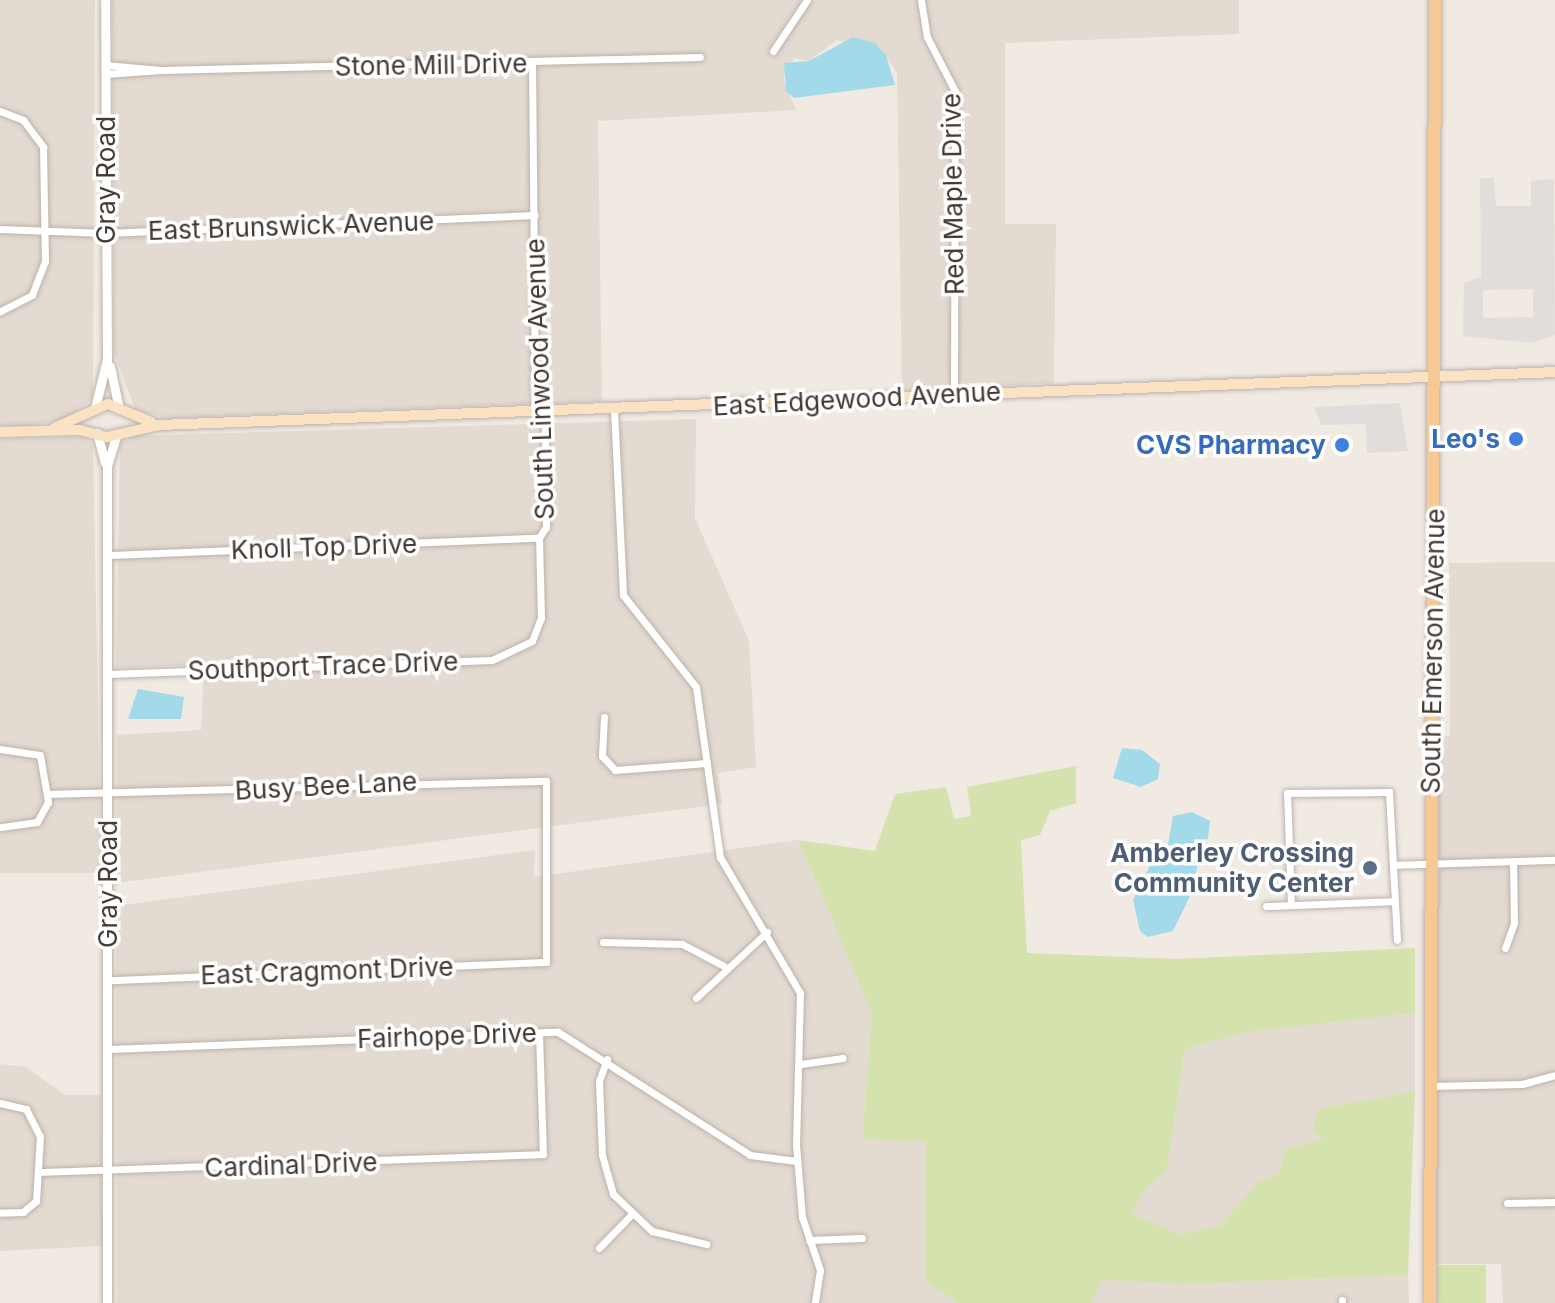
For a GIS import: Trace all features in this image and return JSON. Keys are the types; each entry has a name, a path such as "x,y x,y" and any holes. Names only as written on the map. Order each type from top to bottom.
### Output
{"main road":[{"name":"South Emerson Avenue","path":"1430,1303 1430,863 1437,375 1435,0"},
{"name":"East Edgewood Avenue","path":"97,433 117,434 159,425 540,413 1555,372"},
{"name":"East Edgewood Avenue","path":"95,408 119,409 159,425"},
{"path":"0,432 97,433 95,408 45,432"},
{"path":"117,434 119,409"}],"street":[{"name":"Gray Road","path":"105,0 107,359 119,409"},
{"path":"773,51 807,0"},
{"name":"Red Maple Drive","path":"921,0 927,37 955,91 954,395"},
{"name":"Stone Mill Drive","path":"105,70 532,64 700,57"},
{"name":"South Linwood Avenue","path":"532,64 540,413 546,527 539,538 542,611 532,641"},
{"path":"0,111 23,120 43,147 43,233 38,286 0,311"},
{"name":"East Brunswick Avenue","path":"0,229 106,233 535,215"},
{"name":"Gray Road","path":"95,408 107,359"},
{"path":"614,410 623,595 696,687 720,857 767,932 800,993 797,1161 809,1240 821,1275 815,1303"},
{"name":"Gray Road","path":"97,433 107,466 107,1303"},
{"name":"Gray Road","path":"107,466 117,434"},
{"name":"Knoll Top Drive","path":"108,555 539,538"},
{"name":"Southport Trace Drive","path":"108,674 492,660 532,641"},
{"path":"604,717 602,756 615,770 707,763"},
{"path":"0,749 40,755 48,794 37,822 0,827"},
{"name":"Busy Bee Lane","path":"48,794 108,795 544,779 546,962"},
{"path":"1291,905 1287,793 1389,792 1397,940"},
{"path":"1393,865 1555,860"},
{"path":"1505,948 1514,923 1513,862"},
{"path":"1266,906 1395,901"},
{"path":"696,998 724,966 767,932"},
{"path":"603,942 682,944 724,966"},
{"name":"East Cragmont Drive","path":"108,980 546,962"},
{"name":"Fairhope Drive","path":"107,1049 563,1033 750,1155 797,1161"},
{"name":"Cardinal Drive","path":"40,1172 543,1154 539,1035"},
{"path":"801,1064 843,1058"},
{"path":"607,1059 599,1084 603,1162 630,1216 677,1241 706,1244"},
{"path":"1430,1086 1522,1084 1555,1075"},
{"path":"0,1103 21,1106 35,1118 40,1172 33,1206 0,1213"},
{"path":"1507,1203 1555,1202"},
{"path":"599,1248 630,1216"},
{"path":"809,1240 862,1238"}],"shaded area":[{"path":"0,0 95,0 93,398 68,418 29,426 0,425"},
{"path":"112,0 1239,0 1239,34 1005,43 1005,224 1056,224 1054,383 902,390 897,74 886,55 837,40 809,61 794,58 783,79 796,110 598,121 602,401 164,418 135,409 114,353"},
{"path":"1480,178 1494,178 1496,206 1531,206 1531,181 1554,179 1555,335 1532,343 1463,336 1464,283 1481,277","holes":["1533,289 1533,317 1483,318 1483,290"]},
{"path":"1400,403 1408,451 1367,453 1366,424 1321,425 1314,407"},
{"path":"696,419 695,518 749,641 756,767 718,773 722,804 116,883 117,735 201,730 204,665 116,668 120,445 133,436"},
{"path":"85,437 93,446 101,873 0,873 0,439"},
{"path":"1555,562 1555,1303 1503,1303 1501,1264 1429,1264 1432,737 1450,736 1449,563"},
{"path":"798,840 872,1014 862,1139 926,1142 926,1282 958,1303 117,1303 116,906 535,850 534,877"},
{"path":"1415,1013 1415,1091 1318,1109 1324,1139 1285,1149 1279,1173 1258,1182 1219,1226 1179,1234 1132,1214 1144,1190 1167,1170 1185,1049 1248,1032"},
{"path":"0,1064 26,1067 65,1095 101,1095 102,1246 0,1251"},
{"path":"1408,1275 1409,1303 1092,1303 1101,1280 1183,1284"}],"green space":[{"path":"1076,766 1076,803 1050,811 1040,835 1021,840 1027,953 1177,959 1415,948 1415,1013 1248,1032 1185,1049 1167,1170 1144,1190 1132,1214 1179,1234 1219,1226 1258,1182 1279,1173 1285,1149 1324,1139 1313,1131 1318,1109 1415,1091 1408,1275 1183,1284 1102,1280 1092,1303 958,1303 926,1282 926,1142 862,1139 872,1014 798,840 875,851 895,794 946,787 954,819 971,816 967,787"},
{"path":"1437,1265 1486,1265 1486,1303 1437,1303"}],"water":[{"path":"853,37 875,43 886,55 895,85 794,98 786,91 784,63 809,61"},
{"path":"138,689 184,697 181,719 128,719"},
{"path":"1122,748 1142,750 1160,764 1158,779 1141,787 1113,778"},
{"path":"1192,812 1210,821 1208,838 1197,850 1168,845 1173,816"},
{"path":"1179,853 1198,863 1192,892 1173,931 1148,937 1140,931 1133,900 1150,866 1162,854"}],"place":[{"name":"Leo's","path":"1516,439"},
{"name":"CVS Pharmacy","path":"1342,445"},
{"name":"Amberley Crossing Community Center","path":"1370,868"}]}
